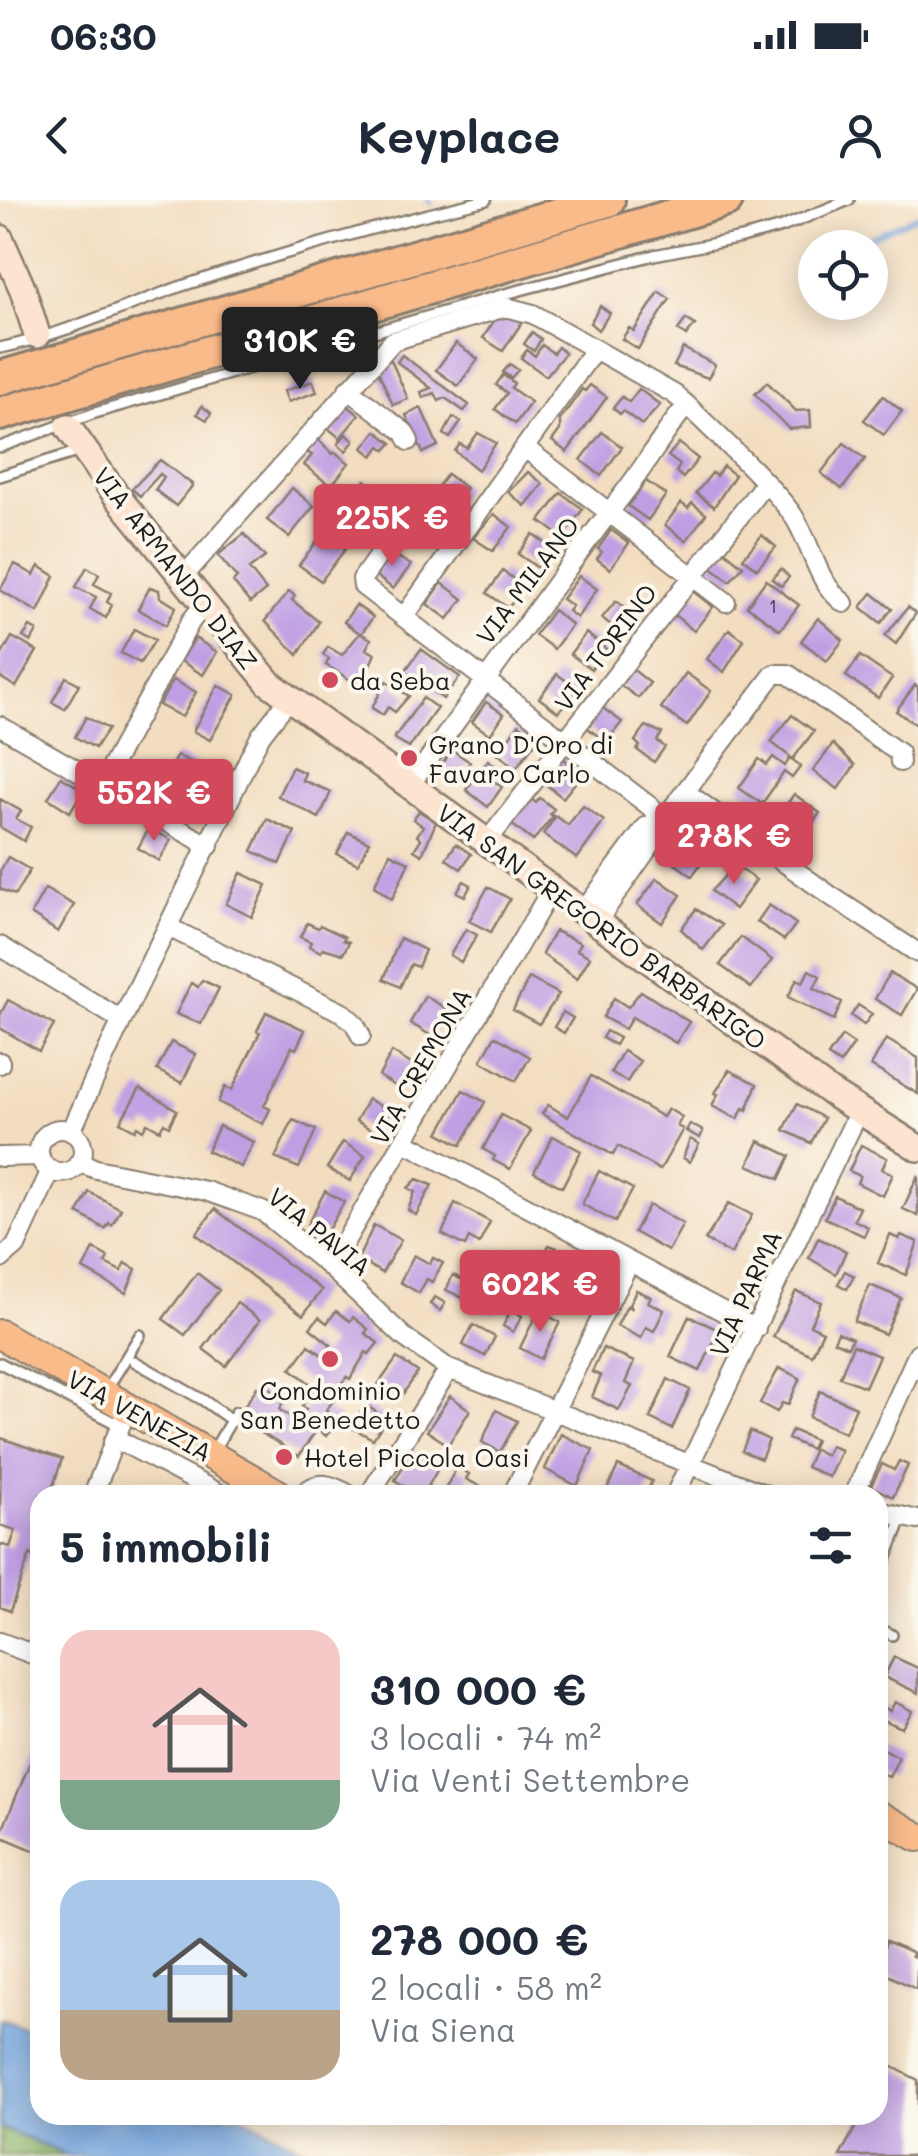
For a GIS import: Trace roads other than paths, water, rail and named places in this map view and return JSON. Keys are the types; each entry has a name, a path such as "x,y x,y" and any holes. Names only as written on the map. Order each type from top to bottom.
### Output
{"highway":[{"path":"0,378 608,200"},
{"path":"0,414 726,200"}],"main road":[{"name":"VIA VENEZIA","path":"0,1334 116,1418 211,1454 263,1485"},
{"path":"888,1820 918,1837"}],"street":[{"path":"0,238 37,334"},
{"path":"182,578 393,342 506,307 534,314 688,405 765,483 800,526 822,579 844,603"},
{"path":"404,618 594,350"},
{"path":"348,389 409,440"},
{"name":"VIA MILANO","path":"410,786 562,572 688,405"},
{"name":"VIA ARMANDO DIAZ","path":"68,427 250,664 288,700"},
{"path":"524,448 726,602"},
{"name":"VIA TORINO","path":"486,842 765,483"},
{"path":"399,526 362,579 363,586 664,818"},
{"path":"101,785 191,621 204,605"},
{"path":"589,918 646,827 664,818 687,793 770,678 779,672 788,674 899,753 900,762"},
{"path":"71,1132 121,1020 261,735 288,700"},
{"name":"VIA SAN GREGORIO BARBARIGO","path":"288,700 858,1112 918,1148"},
{"path":"0,726 209,846"},
{"path":"687,793 918,953"},
{"name":"VIA CREMONA","path":"330,1266 551,890"},
{"path":"168,927 343,1013 361,1036"},
{"path":"0,946 121,1020"},
{"name":"VIA PARMA","path":"681,1485 858,1112"},
{"path":"0,1156 45,1163 70,1170 79,1162 80,1142 71,1132 50,1132 40,1142 45,1163 16,1246 0,1260"},
{"path":"405,1142 756,1329"},
{"name":"VIA PAVIA","path":"79,1162 248,1204 330,1266 404,1337 449,1368 740,1485"},
{"path":"517,1485 629,1262"},
{"path":"859,1485 918,1353"},
{"path":"375,1485 449,1368"},
{"path":"96,1485 116,1418"},
{"name":"VIA VENEZIA","path":"116,1418 124,1443 203,1485"},
{"path":"0,1642 30,1648"}],"lane":[{"path":"0,348 271,259 486,200"},
{"path":"0,447 96,413 505,294 654,254 769,230 849,200"},
{"path":"0,476 68,458 83,450"},
{"path":"116,1418 140,1335"},
{"path":"134,1361 234,1416 211,1454"},
{"path":"0,1363 64,1382"},
{"path":"888,1561 910,1518"},
{"path":"888,1633 892,1635"}],"water":[{"path":"0,2019 30,2030 30,2125 260,2125 317,2156 68,2156 0,2128"}],"waterway":[{"path":"428,200 431,203"},
{"path":"886,230 918,215"}],"place":[{"name":"da Seba","path":"330,680"},
{"name":"Grano D'Oro di Favaro Carlo","path":"409,758"},
{"name":"Condominio San Benedetto","path":"330,1359"},
{"name":"Hotel Piccola Oasi","path":"284,1457"}]}
